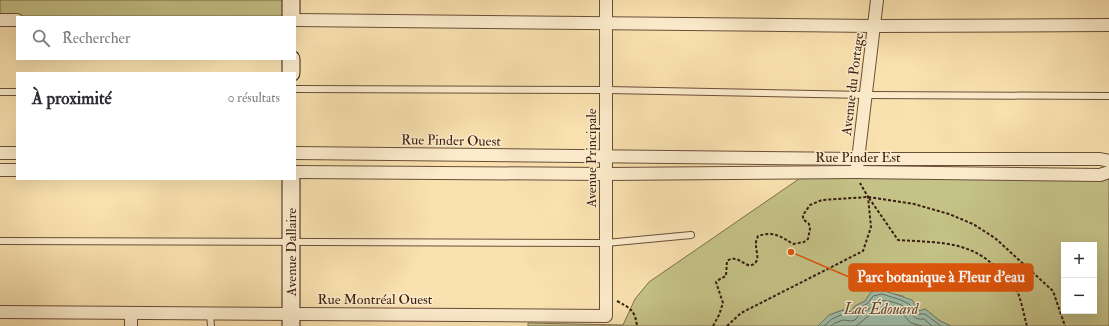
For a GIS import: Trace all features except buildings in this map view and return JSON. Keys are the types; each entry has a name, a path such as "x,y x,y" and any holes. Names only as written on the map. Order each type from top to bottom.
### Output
{"street":[{"path":"291,0 291,16"},
{"name":"Avenue Principale","path":"606,0 606,316"},
{"name":"Avenue du Portage","path":"856,172 877,0"},
{"path":"0,20 16,20"},
{"path":"296,20 874,26 1109,25"},
{"path":"291,60 291,72"},
{"path":"0,153 16,153"},
{"name":"Rue Pinder Ouest","path":"296,153 606,157"},
{"name":"Rue Pinder Est","path":"606,157 1100,159 1109,161"},
{"path":"0,170 16,170"},
{"path":"296,172 606,174"},
{"name":"Rue Pinder Est","path":"606,174 856,172 1100,174 1109,172"},
{"name":"Avenue Dallaire","path":"291,180 291,320"},
{"name":"Rue Montréal Ouest","path":"0,312 210,313 291,320 606,316"},
{"path":"131,312 131,326"}],"lane":[{"path":"296,89 606,90 866,95 1109,96"},
{"path":"0,92 16,92"},
{"path":"0,241 606,243 691,235"},
{"path":"210,313 211,326"}],"path":[{"path":"856,172 861,187 898,240 965,247 980,254 999,269 1018,293 1027,326"},
{"path":"727,326 741,313 863,251 871,228 868,197"},
{"path":"712,326 719,316 723,303 716,282 726,276 727,261 734,258 745,264 750,265 754,263 757,259 756,241 758,236 763,234 778,234 793,244 804,242 808,239 810,229 809,224 803,219 803,215 810,205 822,200 868,197 914,204 949,214 973,224 995,238 1053,291 1065,326"},
{"path":"606,295 631,308 636,316 637,326"}],"shaded area":[{"path":"0,0 286,0 286,16 0,16"},
{"path":"809,172 1109,172 1109,326 951,326 940,321 925,309 919,311 903,296 871,292 865,301 855,306 851,312 843,310 829,315 818,326 528,326 528,323 623,325 635,299 649,282"}],"water":[{"name":"Lac Édouard","path":"882,290 912,300 919,311 925,309 940,321 951,326 818,326 829,315 843,310 851,312 855,306 865,301 871,292"}],"place":[{"name":"Parc botanique à Fleur d'eau","path":"791,252"}]}
